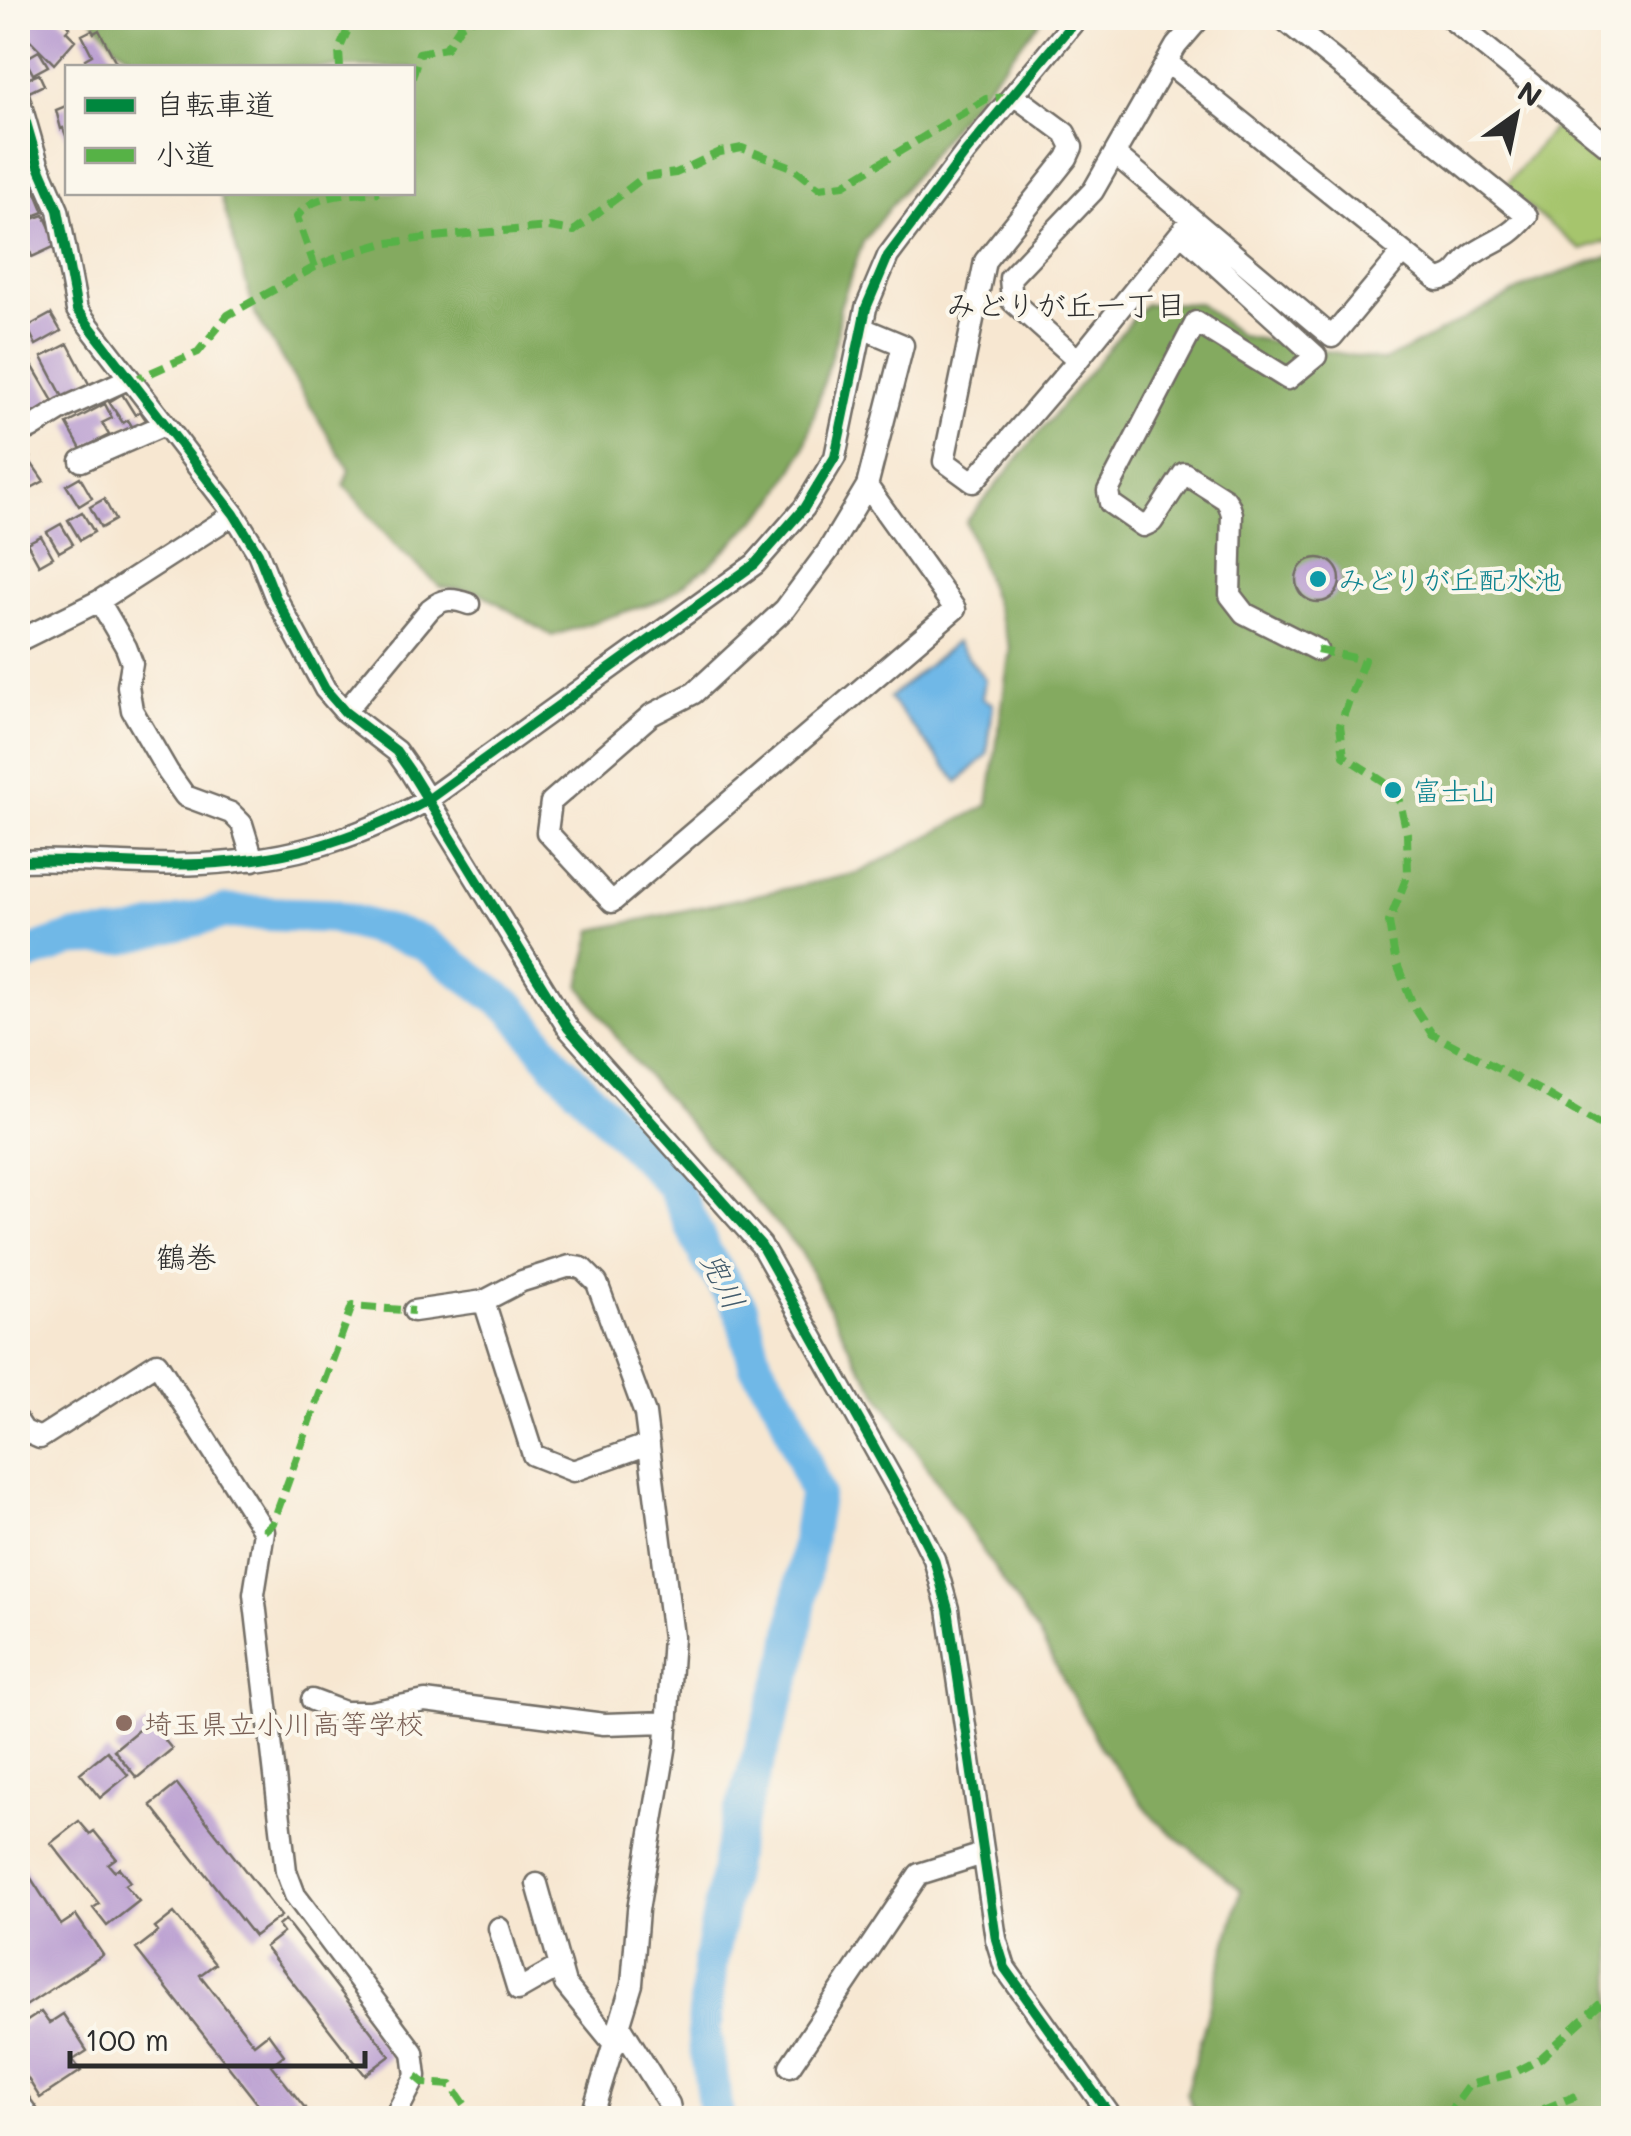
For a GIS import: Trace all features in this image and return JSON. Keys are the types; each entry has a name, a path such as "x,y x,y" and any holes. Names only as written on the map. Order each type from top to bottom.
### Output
{"street":[{"path":"18,861 198,864 253,860 336,843 426,801 754,564 804,508 834,457 866,308 888,256 966,152 1076,18"},
{"path":"1078,360 1012,301 1010,278 1084,201 1176,46 1200,18"},
{"path":"1168,62 1438,280 1452,277 1472,254 1512,234 1527,216 1282,18"},
{"path":"1450,18 1614,150"},
{"path":"18,95 28,163 58,210 77,310 234,514 258,553 274,596 325,689 345,712 396,751 568,1028 761,1244 911,1513 934,1558 948,1608 996,1939 1005,1968 1112,2118"},
{"path":"1014,96 1065,133 1072,147 985,261 944,461 973,482 1186,226"},
{"path":"1115,154 1316,356 1288,379 1196,322 1108,491 1110,504 1143,526 1152,522 1184,472 1225,499 1232,514 1230,595 1235,605 1317,650"},
{"path":"1186,226 1332,337 1402,253"},
{"path":"862,328 903,345 867,486 828,551 785,609 694,693 651,715 551,802 547,832 612,902 955,609 867,486"},
{"path":"18,431 128,378"},
{"path":"81,460 164,425"},
{"path":"18,641 99,601 234,514"},
{"path":"345,712 440,601 454,599 468,604"},
{"path":"99,601 132,663 128,686 132,710 168,772 185,796 231,813 242,824 253,860"},
{"path":"414,1312 484,1301 522,1281 570,1266 582,1268 596,1283 646,1414 674,1637 668,1722 638,1910 632,1984 591,2118"},
{"path":"484,1301 533,1455 573,1472 649,1444"},
{"path":"18,1422 24,1431 40,1438 157,1363 264,1531 254,1594 286,1872 295,1895 413,2052 416,2076 394,2118"},
{"path":"312,1700 344,1712 370,1712 425,1700 604,1724 668,1722"},
{"path":"790,2066 919,1874 983,1854"},
{"path":"537,1884 565,1984 618,2035 669,2104 672,2118"},
{"path":"499,1928 518,1990 560,1966"},
{"path":"18,2100 30,2118"}],"green space":[{"path":"92,18 1043,18 863,242 840,307 837,336 804,450 775,501 710,565 664,599 552,636 479,592 440,587 394,544 344,485 349,470 255,314 221,195 415,195 415,65 143,65 116,46"},
{"path":"1561,119 1613,161 1613,240 1581,250 1504,187"},
{"path":"1613,255 1613,2118 1198,2118 1186,2093 1241,1890 1154,1819 1101,1748 1040,1637 856,1360 801,1252 629,1055 580,986 593,930 858,873 988,805 1010,648 966,522 1145,304 1199,303 1241,336 1384,361 1531,284"}],"water":[{"path":"956,642 985,679 982,698 993,704 987,755 958,782 889,698"}],"building":[{"path":"28,18 60,18 70,27 66,31 75,40 54,64 18,28"},
{"path":"99,30 117,65 88,65 85,59 92,55 82,35"},
{"path":"39,51 48,66 33,74 25,59"},
{"path":"39,74 44,85 27,93 22,81"},
{"path":"65,106 65,133 61,129 56,110"},
{"path":"18,168 26,169 44,212 28,218 24,209 20,210"},
{"path":"44,215 58,245 32,257 25,237 18,240 18,224"},
{"path":"51,314 61,331 36,345 27,327"},
{"path":"18,329 31,361 18,367"},
{"path":"68,344 90,386 64,399 42,357"},
{"path":"32,365 53,401 32,415 18,396 18,373"},
{"path":"122,394 135,415 140,411 146,420 133,428 128,420 123,423 109,402"},
{"path":"105,404 112,418 102,423 109,435 81,449 67,424"},
{"path":"18,437 31,457 18,465"},
{"path":"32,464 44,481 29,489 19,471"},
{"path":"80,477 92,498 79,506 66,485"},
{"path":"104,499 115,520 101,528 90,507"},
{"path":"82,512 94,532 80,540 68,520"},
{"path":"61,524 73,544 59,552 47,532"},
{"path":"41,536 53,557 39,565 27,543"},
{"name":"みどりが丘配水池","path":"1318,558 1333,565 1340,580 1333,595 1318,602 1303,595 1296,580 1303,565"},
{"path":"149,1721 172,1749 137,1778 114,1750"},
{"path":"107,1751 128,1775 100,1798 80,1773"},
{"path":"177,1784 281,1916 254,1936 151,1805"},
{"path":"79,1821 90,1834 94,1831 116,1858 108,1864 114,1871 119,1868 130,1882 125,1885 139,1901 107,1926 93,1908 99,1904 51,1843"},
{"path":"18,1858 61,1925 76,1915 103,1955 18,2011"},
{"path":"174,1913 215,1964 200,1975 254,2044 268,2033 284,2055 271,2065 313,2118 269,2118 136,1949"},
{"path":"285,1920 390,2056 365,2075 265,1947 283,1933 278,1926"},
{"path":"41,2012 49,2023 63,2014 87,2051 73,2060 81,2071 40,2098 18,2063 18,2027"}],"waterway":[{"name":"兜川","path":"18,958 72,939 124,937 224,912 332,916 422,942 513,1009 556,1064 673,1185 707,1257 741,1309 756,1365 784,1408 816,1493 791,1655 735,1834 710,1963 704,2032 717,2118"}],"marked path":[{"path":"340,65 339,50 353,18"},
{"path":"415,67 419,53 446,48 461,25 476,18"},
{"path":"130,382 198,352 228,315 344,255 381,244 433,237 549,227 574,231 644,177 676,173 720,152 742,148 792,167 819,188 844,185 986,99 1014,96"},
{"path":"315,267 297,217 313,203 346,195"},
{"path":"1317,650 1364,660 1340,725 1344,756 1384,782 1400,802 1407,833 1408,874 1389,922 1395,959 1413,1005 1432,1034 1614,1134"},
{"path":"264,1531 273,1523 352,1306 414,1311"},
{"path":"1445,2118 1469,2085 1514,2073 1540,2059 1614,1991"},
{"path":"416,2076 424,2083 451,2085 474,2118"},
{"path":"1522,2118 1576,2096"}],"cycle path":[{"path":"18,861 178,865 232,862 290,853 372,827 426,801 755,564 804,508 835,457 866,308 888,256 966,152 1077,18"},
{"path":"18,95 38,164 58,210 77,310 234,514 258,553 275,596 325,689 345,712 396,751 410,771 568,1028 761,1245 911,1513 934,1559 948,1609 996,1939 1005,1968 1112,2118"}],"place":[{"name":"みどりが丘配水池","path":"1318,579"},
{"name":"富士山","path":"1393,790"},
{"name":"埼玉県立小川高等学校","path":"124,1723"}],"district":[{"name":"みどりが丘一丁目","path":"1066,304"},
{"name":"鶴巻","path":"186,1256"}]}
